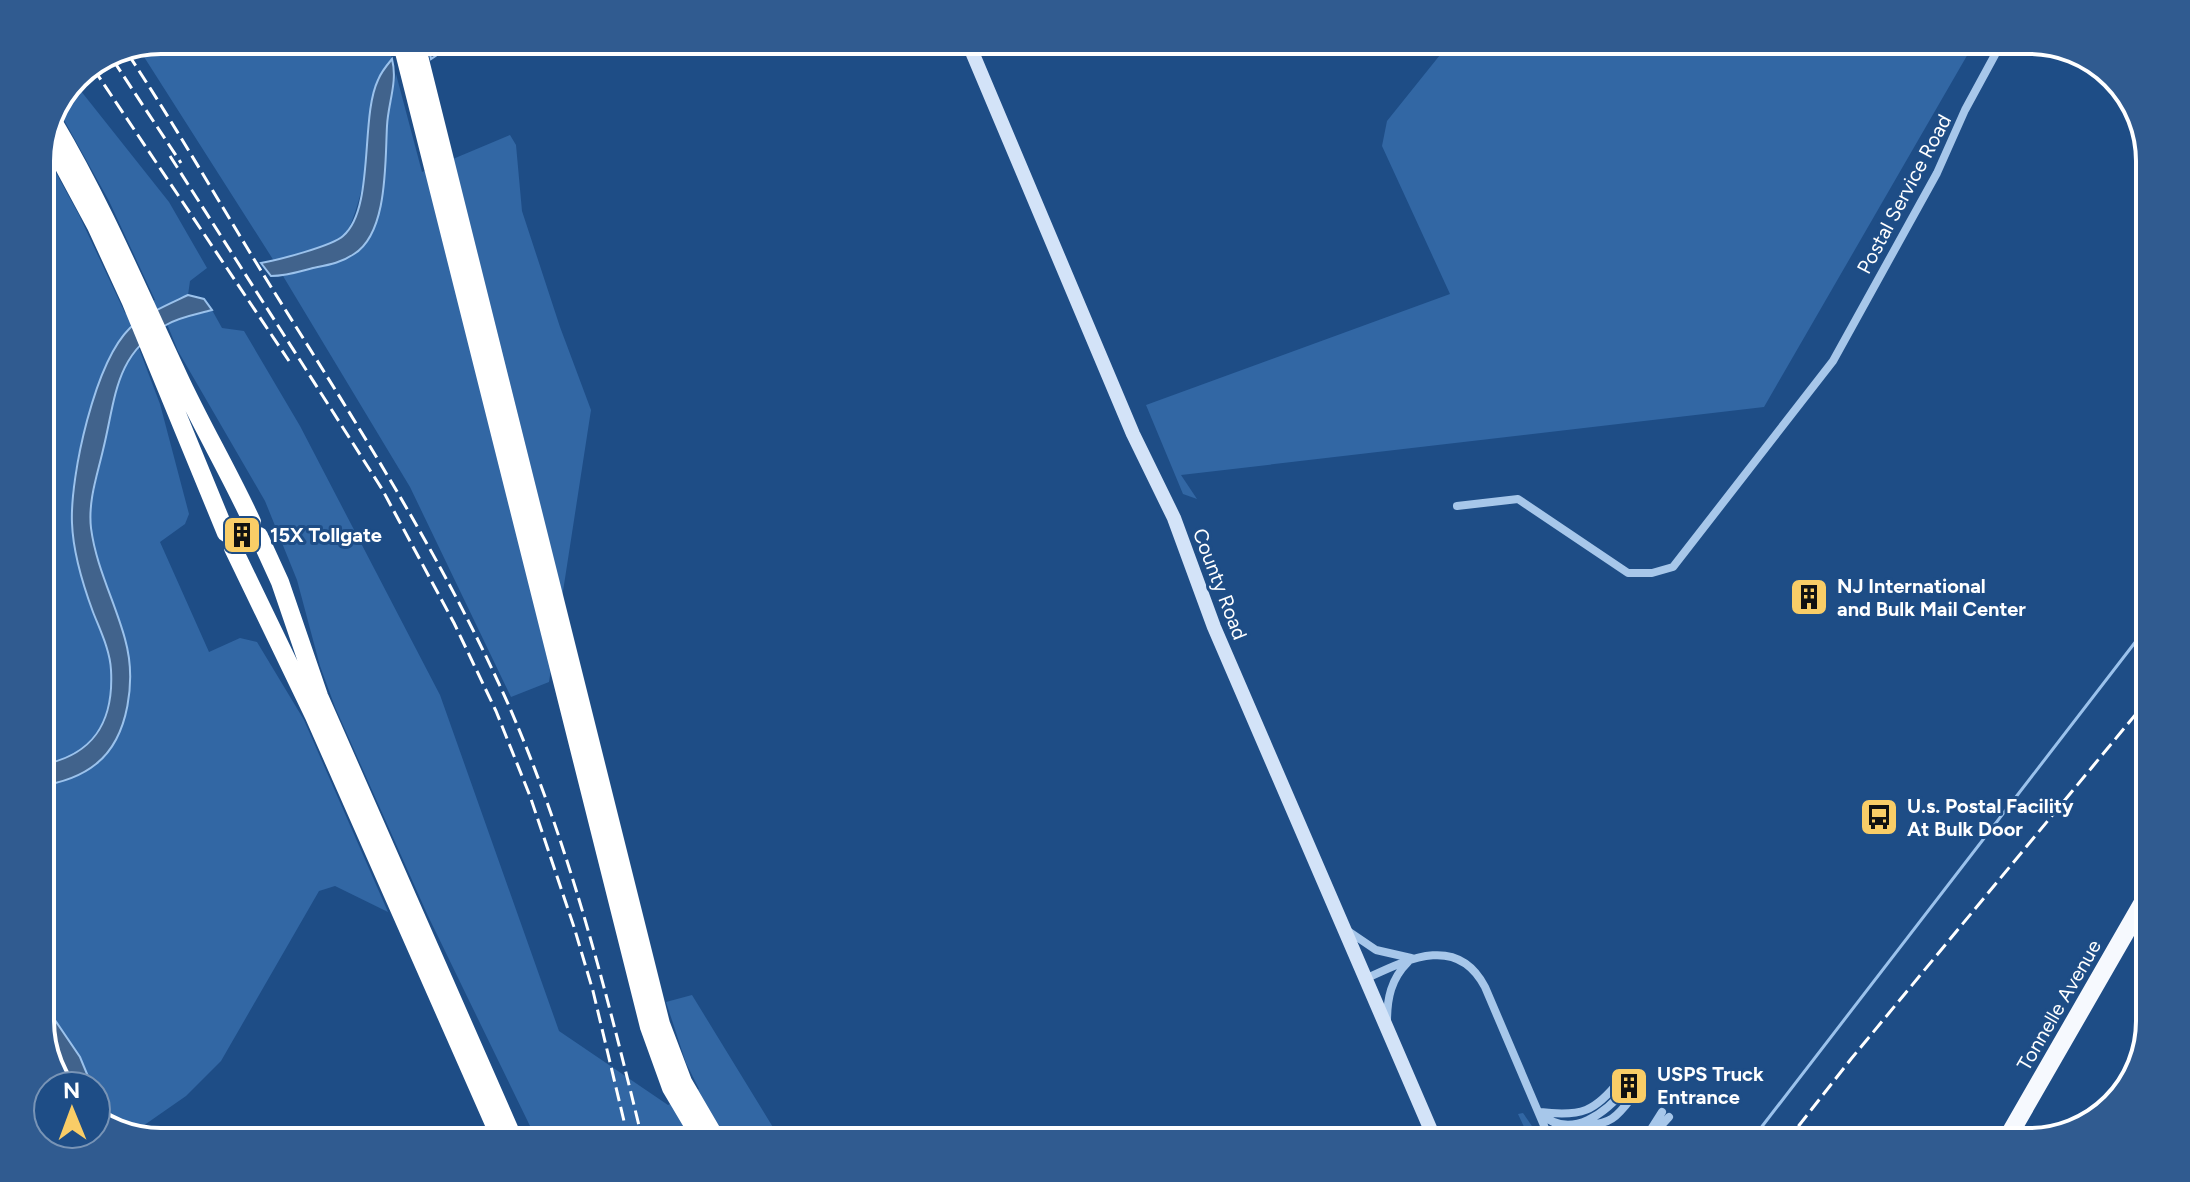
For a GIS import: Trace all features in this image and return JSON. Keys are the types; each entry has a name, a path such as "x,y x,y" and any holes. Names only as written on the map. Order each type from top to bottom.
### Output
{"highway":[{"path":"405,54 644,1009 697,1128"},
{"path":"418,54 677,1085 708,1128"},
{"path":"56,146 137,299 159,351 205,486 229,540 508,1128"},
{"path":"159,351 256,529 278,577 314,684 496,1128"},
{"name":"Tonnelle Avenue","path":"2013,1128 2136,914"},
{"name":"Tonnelle Avenue","path":"2027,1128 2136,929"}],"main road":[{"name":"County Road","path":"973,54 1133,434 1174,518 1214,627 1430,1128"}],"street":[{"name":"Postal Service Road","path":"1457,506 1518,499 1628,573 1652,573 1673,567 1833,361 1937,173 1965,110 1995,54"},
{"path":"1342,925 1371,948 1412,958"},
{"path":"1365,979 1426,955 1443,955 1461,961 1478,976 1545,1128"},
{"path":"1387,1032 1388,999 1392,985 1401,968 1412,958"},
{"path":"1539,1112 1568,1114 1586,1111 1624,1083 1605,1111 1581,1124"},
{"path":"1539,1112 1555,1123 1608,1122 1636,1092"},
{"path":"1655,1128 1665,1114"}],"shaded area":[{"path":"391,54 370,156 351,224 339,239 274,261 143,56"},
{"path":"1441,54 1968,54 1764,407 1181,475 1197,499 1183,494 1146,405 1450,294 1382,146 1387,121"},
{"path":"392,59 394,76 385,177 373,230 365,244 344,260 292,274 271,276 261,263 328,244 343,236 353,223 363,185 373,96 379,77"},
{"path":"396,74 422,172 510,135 516,145 522,211 591,410 549,682 511,697 410,487 283,276 337,263 382,195 387,124"},
{"path":"81,91 169,202 207,268 190,281 188,295 149,314 130,328 108,368 91,410 74,480 72,523 82,580 109,655 111,689 104,721 96,734 74,754 54,762 54,169 125,313 155,300 109,201 63,118"},
{"path":"188,295 204,299 212,310 166,325 149,337 136,350 120,379 90,518 101,571 125,639 130,689 123,723 107,752 83,772 54,783 54,762 74,754 96,734 109,706 111,689 109,655 82,580 73,534 72,502 80,449 96,392 117,344 130,328"},
{"path":"212,310 222,328 244,331 300,426 440,695 559,1031 668,1105 699,1089 686,1063 666,1002 692,995 773,1128 530,1128 428,916 335,707 320,666 297,580 265,501 178,351 167,324"},
{"path":"138,346 160,404 189,514 185,524 160,542 209,652 240,638 257,642 304,720 388,912 335,886 319,891 221,1061 186,1096 143,1126 112,1116 112,1070 85,1070 54,1019 54,784 120,727 130,686 125,639 97,558 91,527 91,505 117,385 126,361"},
{"path":"54,1019 85,1070 66,1070 56,1042"},
{"path":"1523,1113 1533,1128 1524,1128 1518,1114"}],"waterway":[{"path":"1761,1128 2136,641"}],"railway":[{"path":"131,59 396,490 483,651 531,759 569,866 639,1128"},
{"path":"116,64 181,163"},
{"path":"98,75 289,361"},
{"path":"170,156 382,489 454,623 496,711 530,796 574,927 593,991 626,1128"},
{"path":"1797,1128 2136,714"}],"place":[{"name":"15X Tollgate","path":"242,535"},
{"name":"NJ International and Bulk Mail Center","path":"1809,597"},
{"name":"U.s. Postal Facility At Bulk Door","path":"1879,817"},
{"name":"USPS Truck Entrance","path":"1629,1086"}]}
